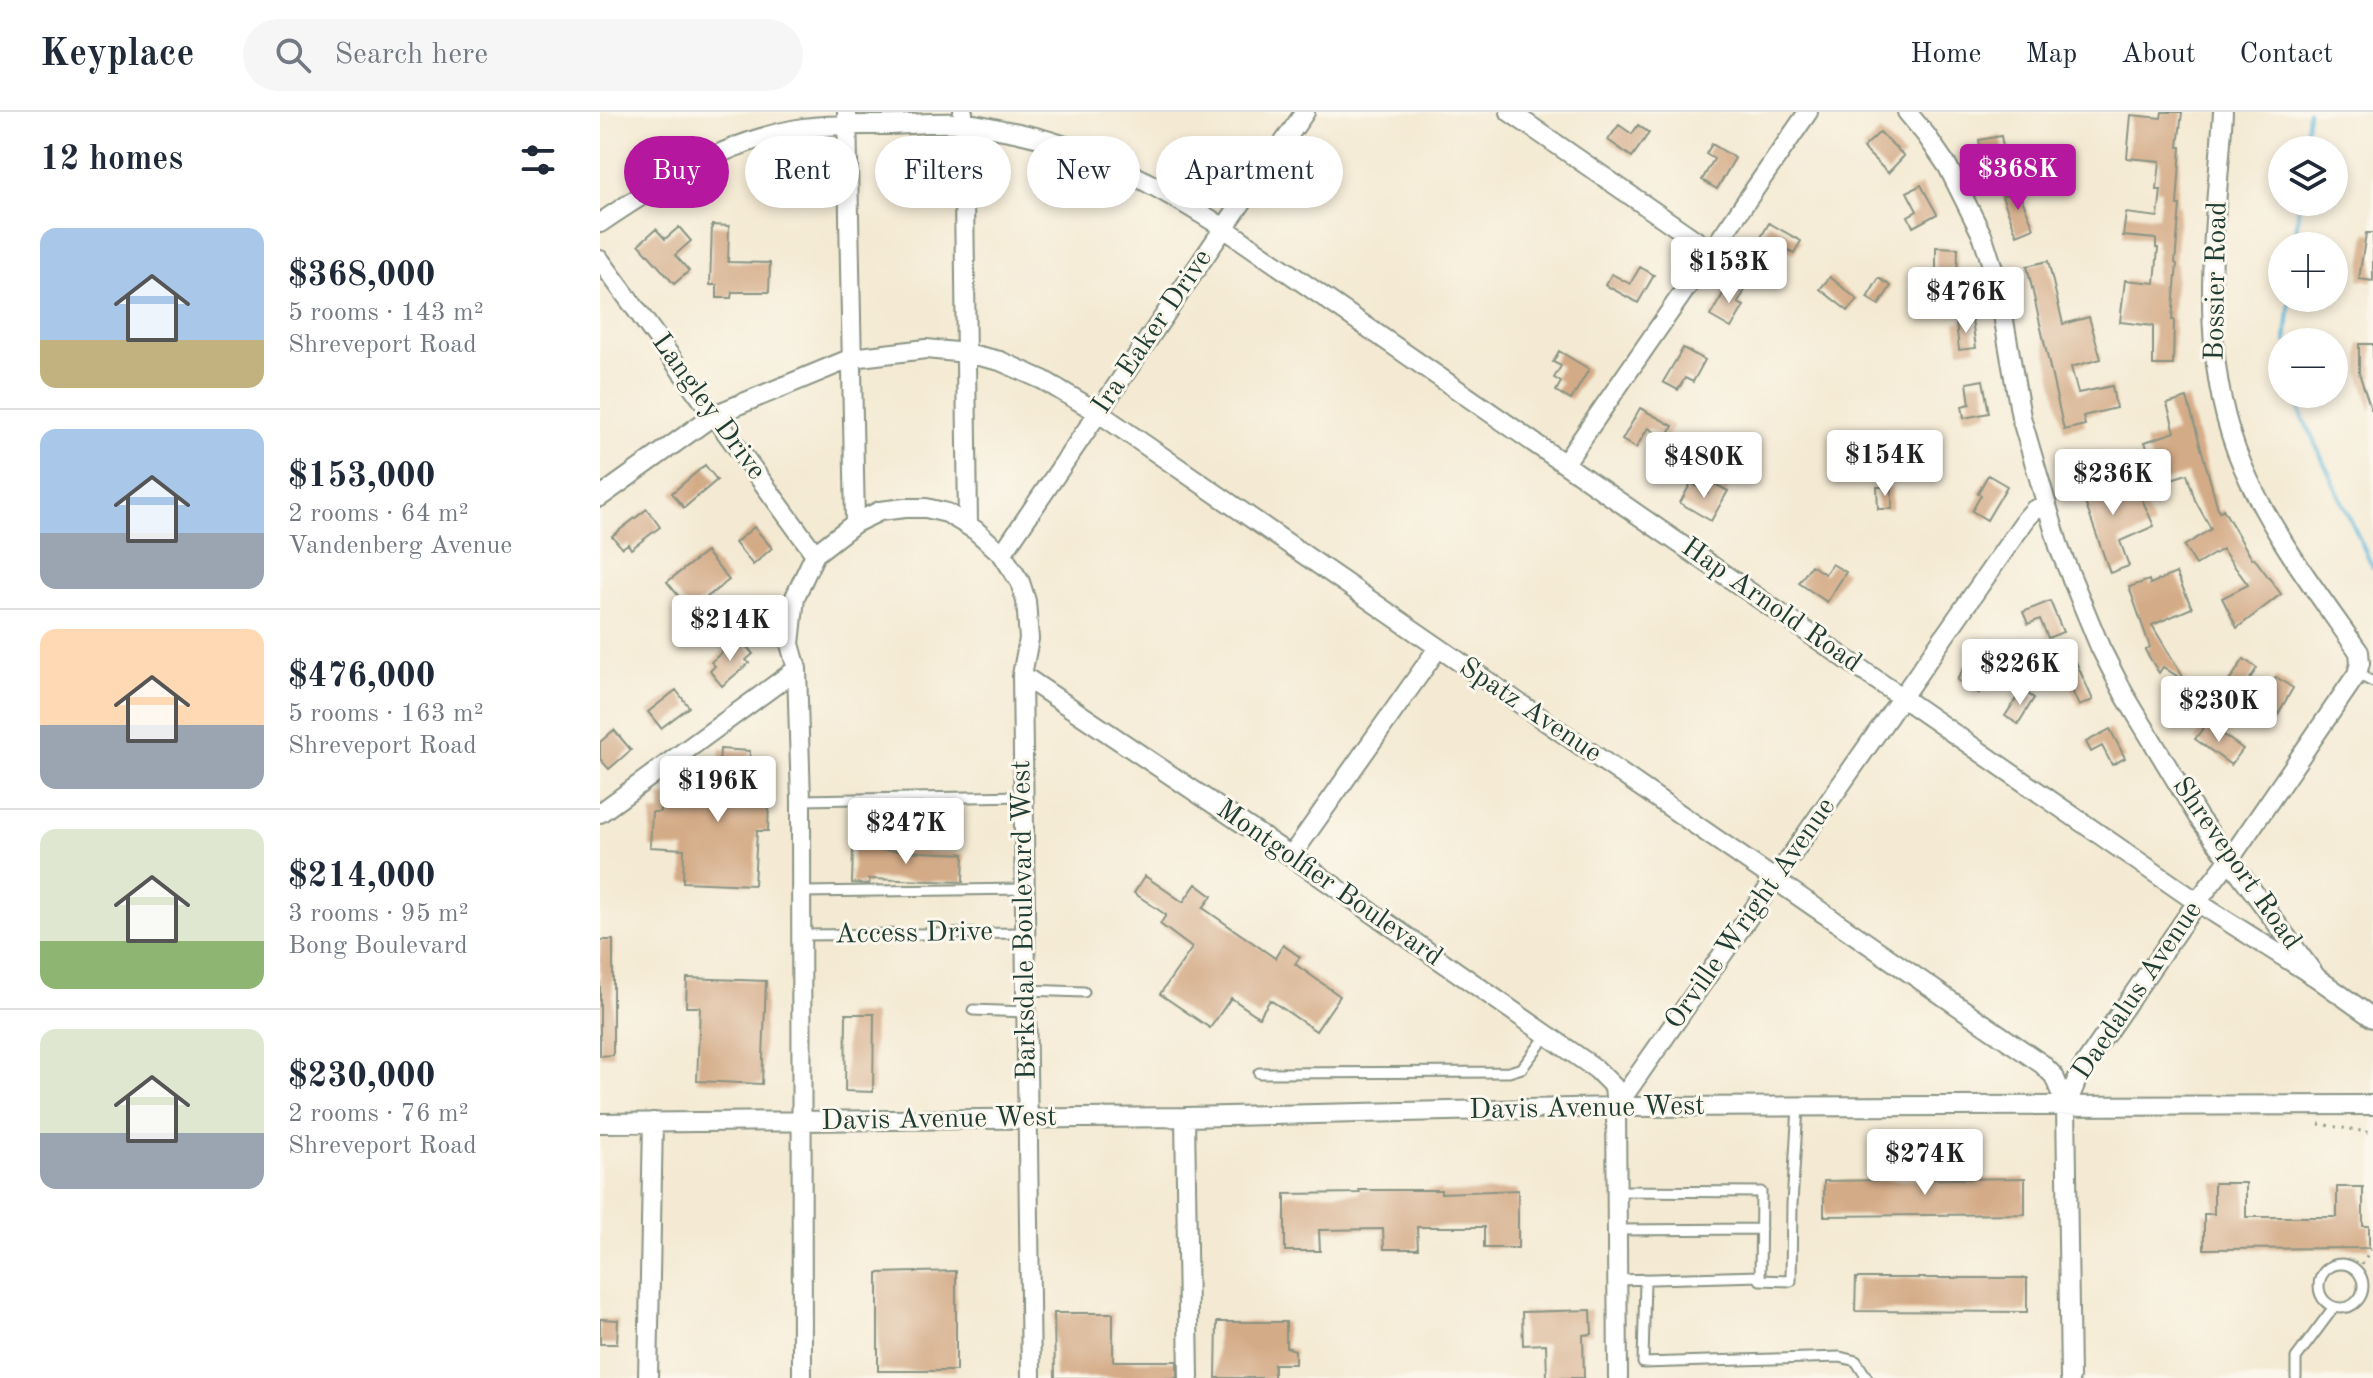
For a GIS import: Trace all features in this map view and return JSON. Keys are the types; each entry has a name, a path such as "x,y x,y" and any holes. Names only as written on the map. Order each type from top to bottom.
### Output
{"street":[{"name":"Ira Eaker Drive","path":"1002,554 1305,112"},
{"path":"1510,112 1711,251"},
{"path":"1565,463 1808,112"},
{"name":"Shreveport Road","path":"1907,112 1948,167 1983,237 2003,311 2021,417 2047,505 2076,591 2124,694 2198,817 2317,978 2373,1018"},
{"name":"Bossier Road","path":"2223,112 2212,305 2214,354 2221,402 2242,466 2275,531 2359,652"},
{"name":"Hap Arnold Road","path":"964,117 1062,144 1101,159 1140,177 1224,228 2197,902 2317,978"},
{"path":"600,223 661,183 721,152 777,133 848,119 964,117 966,353 972,527"},
{"path":"848,119 855,523"},
{"name":"Langley Drive","path":"600,260 815,554"},
{"path":"600,497 714,415 852,358 926,349 966,353"},
{"name":"Spatz Avenue","path":"966,353 1000,361 1043,380 1099,413 2042,1064 2054,1076 2066,1106"},
{"name":"Orville Wright Avenue","path":"1616,1107 2026,519 2034,510 2047,505"},
{"path":"802,1378 801,800 797,669 790,644 795,597 815,554 855,523 880,511 926,508 947,513 972,527"},
{"name":"Barksdale Boulevard West","path":"972,527 1002,554 1020,582 1026,601 1029,639 1022,675 1031,1378"},
{"path":"1291,856 1438,648"},
{"name":"Daedalus Avenue","path":"2070,1378 2066,1106 2081,1070 2197,902 2365,678 2359,652"},
{"path":"600,813 797,669"},
{"name":"Montgolfier Boulevard","path":"1022,675 1291,856 1596,1069 1614,1087 1616,1107"},
{"name":"Davis Avenue West","path":"600,1123 1185,1117 1616,1107 2373,1105"},
{"path":"1616,1107 1618,1378"},
{"path":"1185,1117 1189,1378"},
{"path":"648,1378 653,1122"}],"lane":[{"path":"801,800 1025,796"},
{"name":"Access Drive","path":"802,892 1026,889"},
{"name":"Access Drive","path":"802,935 1026,933"},
{"path":"1026,990 1084,992"},
{"path":"973,1010 1026,1012"},
{"path":"1259,1073 1509,1072 1522,1068 1547,1035"},
{"path":"1617,1191 1761,1192 1760,1280 1791,1281 1798,1107"},
{"path":"1617,1230 1761,1229"},
{"path":"2344,1264 2358,1271 2363,1285 2359,1299 2348,1307 2334,1307 2328,1304 2319,1286 2324,1272 2330,1267 2344,1264"},
{"path":"1617,1280 1760,1276"},
{"path":"1645,1279 1643,1363 1840,1357 1856,1361 1867,1378"},
{"path":"2296,1378 2296,1358 2334,1307"}],"path":[{"path":"2319,1124 2373,1133"},
{"path":"2358,1271 2373,1245"}],"building":[{"path":"2162,112 2182,112 2178,147 2181,147 2177,205 2180,205 2172,320 2173,365 2153,365 2153,326 2120,322 2125,280 2155,283 2158,248 2156,239 2123,236 2126,213 2158,217 2161,190 2157,190 2160,161 2127,158 2131,115 2161,118"},
{"path":"1619,125 1632,134 1638,125 1649,133 1632,157 1608,140"},
{"path":"1880,132 1904,156 1888,173 1863,148"},
{"path":"2001,136 2006,163 1983,167 1979,140"},
{"path":"1712,144 1735,158 1717,189 1702,180 1714,159 1706,154"},
{"path":"1921,185 1937,214 1913,227 1908,216 1917,211 1907,192"},
{"path":"2018,190 2034,228 2017,235 2002,196"},
{"path":"1769,223 1801,241 1794,253 1783,247 1776,259 1767,254 1764,260 1752,253"},
{"path":"712,225 729,226 728,262 770,263 769,292 732,292 731,298 717,298 717,285 710,285"},
{"path":"679,227 691,241 675,255 689,271 674,284 639,244 656,229 665,239"},
{"path":"2366,233 2373,233 2373,281 2359,279"},
{"path":"1936,247 1958,248 1957,287 1936,287"},
{"path":"2048,261 2063,324 2089,317 2101,359 2071,367 2078,393 2112,386 2116,408 2083,416 2085,425 2064,430 2027,266"},
{"path":"1640,267 1654,275 1638,303 1605,285 1612,274 1630,284"},
{"path":"1830,277 1858,300 1848,311 1820,289"},
{"path":"1879,278 1891,286 1879,305 1867,298"},
{"path":"1732,279 1746,288 1738,303 1744,306 1731,328 1710,316"},
{"path":"1972,320 1976,348 1959,350 1956,322"},
{"path":"2359,344 2373,344 2373,409 2359,373"},
{"path":"1683,348 1705,360 1693,382 1685,378 1678,390 1663,382"},
{"path":"1559,351 1589,369 1571,400 1556,391 1561,382 1554,378 1561,366 1553,362"},
{"path":"1983,380 1989,413 1964,418 1962,406 1970,404 1967,383"},
{"path":"2187,398 2219,512 2223,509 2252,559 2281,594 2237,628 2222,598 2248,585 2222,549 2196,565 2184,546 2211,529 2195,500 2187,474 2159,483 2145,442 2175,432 2167,404"},
{"path":"1640,408 1673,426 1666,439 1648,428 1636,448 1622,440"},
{"path":"705,465 717,480 684,508 672,493"},
{"path":"2095,467 2106,500 2136,486 2154,526 2120,541 2129,566 2110,573 2075,474"},
{"path":"1988,475 2007,486 1987,520 1972,511"},
{"path":"1691,483 1708,493 1713,483 1728,491 1711,521 1680,503"},
{"path":"1877,487 1892,487 1892,509 1878,509"},
{"path":"647,509 660,527 631,549 628,544 622,548 612,536"},
{"path":"754,527 772,548 753,565 735,543"},
{"path":"706,552 729,580 690,610 667,582"},
{"path":"1832,564 1846,572 1827,602 1799,583 1811,565 1825,574"},
{"path":"2176,573 2192,608 2152,625 2186,682 2163,667 2159,673 2145,650 2150,647 2129,587 2149,580 2150,584"},
{"path":"2050,601 2063,632 2048,638 2040,619 2028,624 2023,612"},
{"path":"743,642 753,654 746,660 749,663 722,686 710,671 715,666 711,662 729,646 733,651"},
{"path":"1984,645 1995,651 1985,668 1991,672 1979,693 1957,680 1975,649 1979,652"},
{"path":"2244,659 2257,668 2228,711 2215,702"},
{"path":"2076,662 2093,700 2079,706 2062,669"},
{"path":"2276,677 2293,688 2271,726 2254,717"},
{"path":"676,690 689,707 661,728 648,712"},
{"path":"2022,690 2034,698 2018,724 2005,716"},
{"path":"2207,723 2243,749 2231,765 2195,739"},
{"path":"2110,729 2125,758 2112,765 2102,746 2091,752 2086,742"},
{"path":"614,730 631,750 609,769 600,759 600,742"},
{"path":"720,749 750,751 749,769 770,770 768,831 757,831 754,885 683,882 684,849 650,847 652,812 660,812 660,796 717,799"},
{"path":"853,849 964,854 963,882 869,879 869,884 852,883"},
{"path":"1145,876 1183,902 1196,884 1212,896 1203,908 1275,958 1283,945 1300,957 1295,964 1340,996 1316,1031 1270,1000 1259,1017 1231,998 1210,1028 1160,994 1192,948 1160,924 1166,915 1134,893"},
{"path":"600,940 613,940 613,1055 600,1056"},
{"path":"687,978 766,981 762,1084 697,1081 700,1007 686,1007"},
{"path":"846,1014 874,1014 873,1092 845,1091"},
{"path":"2025,1178 2025,1214 1824,1216 1824,1181"},
{"path":"2214,1183 2246,1183 2246,1217 2337,1217 2337,1187 2363,1187 2363,1226 2369,1226 2369,1248 2204,1249 2204,1214 2214,1214"},
{"path":"1359,1190 1441,1190 1441,1193 1518,1190 1518,1248 1484,1248 1484,1227 1417,1227 1418,1249 1384,1249 1383,1229 1319,1230 1320,1251 1285,1251 1285,1194 1360,1193"},
{"path":"956,1271 956,1371 878,1371 878,1273"},
{"path":"1856,1278 2027,1278 2027,1312 1855,1311"},
{"path":"1591,1310 1592,1334 1583,1335 1584,1378 1547,1378 1546,1344 1523,1345 1522,1312"},
{"path":"1054,1313 1113,1313 1113,1361 1177,1361 1177,1378 1055,1378"},
{"path":"600,1319 618,1320 617,1344 600,1344"},
{"path":"1217,1322 1286,1322 1286,1347 1295,1350 1295,1364 1274,1364 1274,1378 1216,1378"}],"waterway":[{"path":"2305,136 2308,112"},
{"path":"2296,232 2298,216"},
{"path":"2287,328 2289,312"},
{"path":"2299,408 2373,568"}]}
